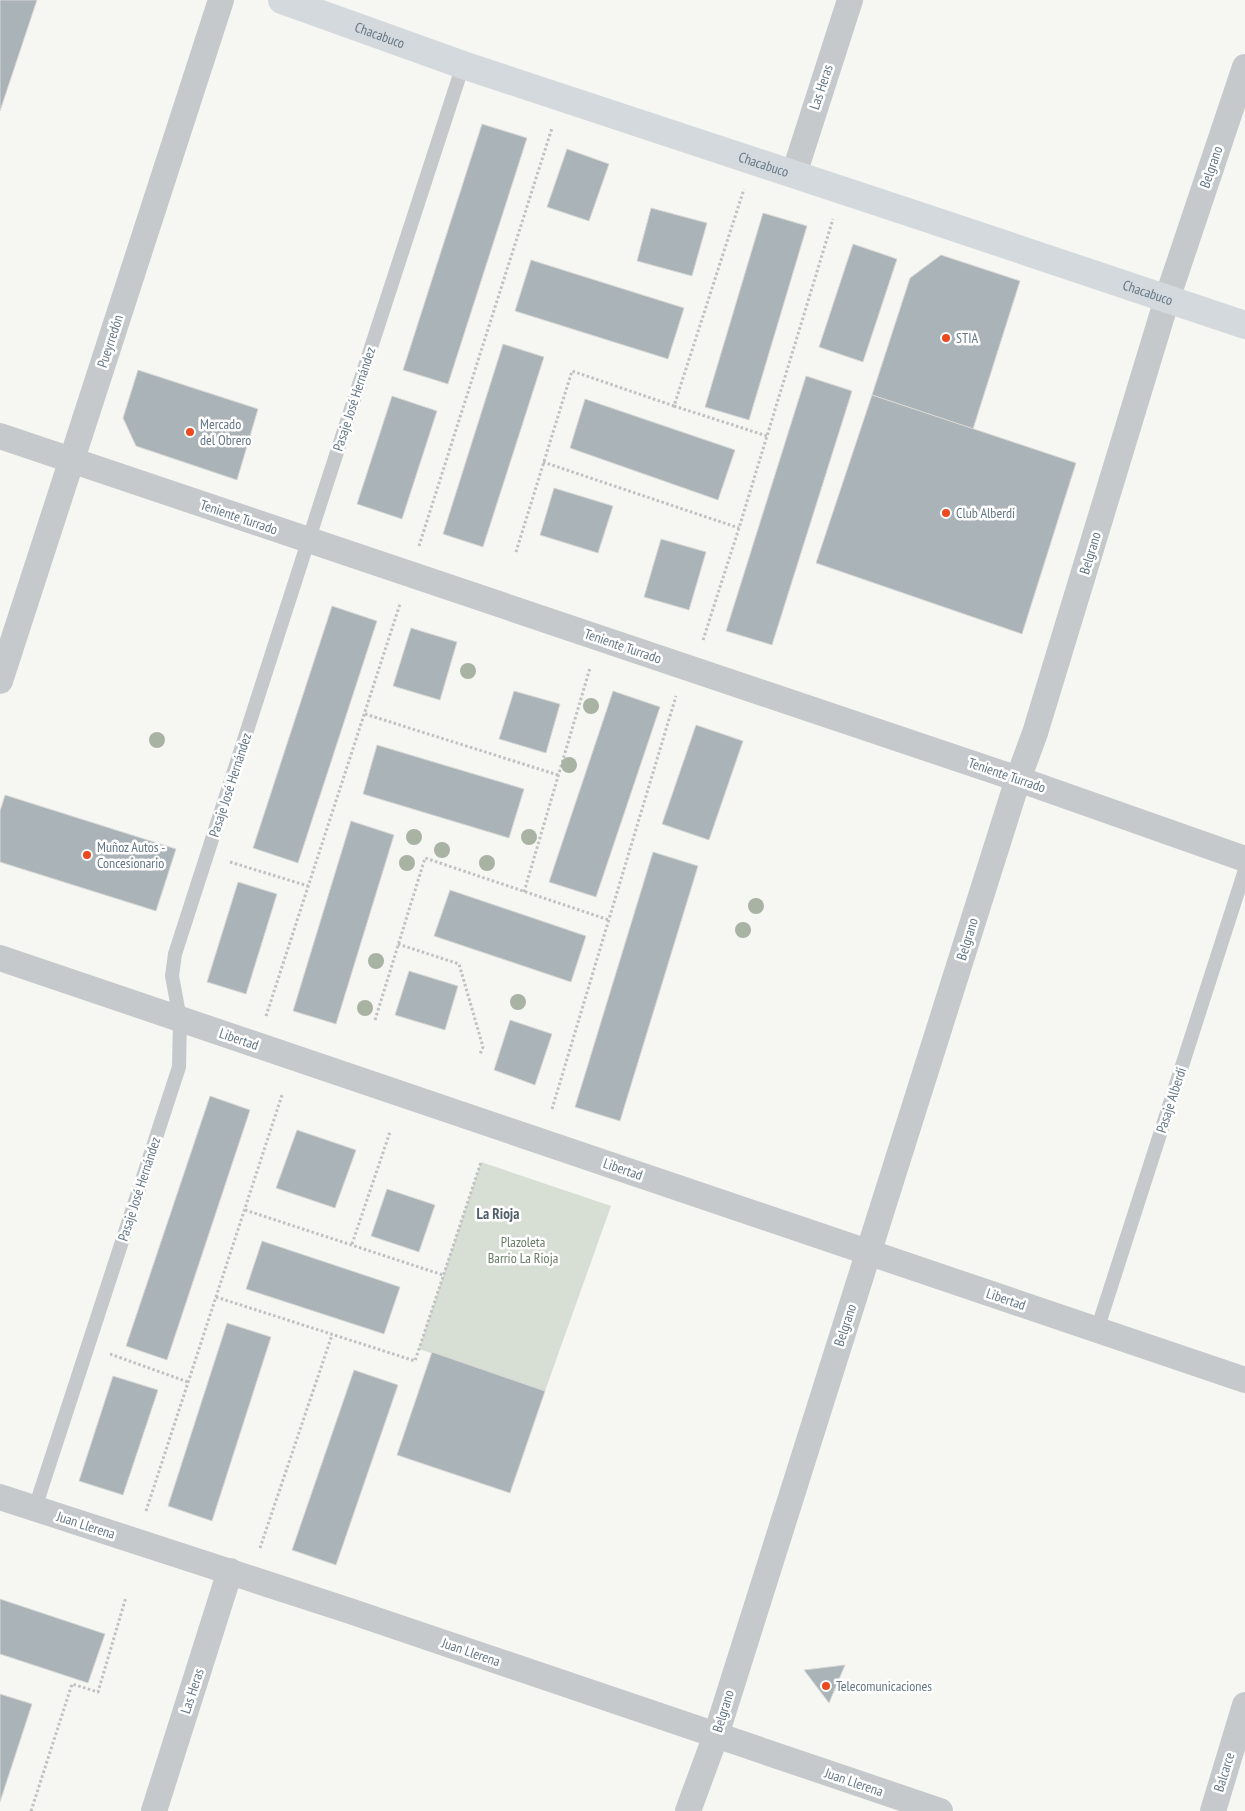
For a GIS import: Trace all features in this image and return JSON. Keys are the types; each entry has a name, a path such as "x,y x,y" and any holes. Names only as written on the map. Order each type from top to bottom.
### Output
{"street":[{"name":"Pueyrredón","path":"0,681 221,0"},
{"name":"Chacabuco","path":"282,0 464,65 1245,326"},
{"name":"Las Heras","path":"794,174 850,0"},
{"name":"Belgrano","path":"688,1811 716,1735 1018,779 1035,733 1167,299 1245,67"},
{"name":"Teniente Turrado","path":"0,436 1018,779 1245,859"},
{"name":"Libertad","path":"0,958 1245,1380"},
{"name":"Juan Llerena","path":"0,1497 230,1571 940,1811"},
{"name":"Las Heras","path":"154,1811 230,1571"},
{"name":"Balcarce","path":"1213,1811 1245,1705"}],"lane":[{"name":"Pasaje José Hernández","path":"35,1508 179,1067 180,1019 172,976 175,954 308,540 464,65"},
{"name":"Pasaje Alberdi","path":"1097,1330 1245,870"}],"path":[{"path":"418,548 553,125"},
{"path":"674,406 744,188"},
{"path":"703,640 740,528 766,436 834,219"},
{"path":"516,552 572,371 766,436"},
{"path":"543,462 740,528"},
{"path":"266,1016 400,604"},
{"path":"524,892 590,668"},
{"path":"552,1109 676,696"},
{"path":"364,714 558,775"},
{"path":"375,1020 424,858 608,920"},
{"path":"230,862 308,886"},
{"path":"398,944 459,964 483,1047 480,1054"},
{"path":"146,1511 282,1095"},
{"path":"352,1244 390,1132"},
{"path":"216,1297 415,1361 481,1162"},
{"path":"245,1210 443,1275"},
{"path":"260,1548 332,1335"},
{"path":"104,1352 188,1382"},
{"path":"31,1811 72,1684 98,1692 126,1598"}],"green space":[{"name":"Plazoleta Barrio La Rioja","path":"481,1162 611,1206 545,1391 419,1349"}],"building":[{"path":"0,0 37,0 0,111"},
{"path":"482,124 527,138 448,384 403,370"},
{"path":"567,149 609,164 589,221 547,207"},
{"path":"651,208 707,223 692,276 637,261"},
{"path":"763,213 807,226 749,420 705,407"},
{"path":"853,244 897,259 863,362 819,347"},
{"name":"STIA","path":"941,255 1020,281 973,429 872,395 910,278"},
{"path":"531,260 684,308 668,359 515,311"},
{"path":"503,344 544,357 483,547 443,534"},
{"name":"Mercado del Obrero","path":"138,370 258,409 237,480 136,446 123,418"},
{"path":"806,376 852,391 772,645 726,631"},
{"name":"Club Alberdi","path":"872,395 1076,463 1022,634 816,563"},
{"path":"392,396 437,411 402,519 357,504"},
{"path":"585,399 735,450 718,500 570,448"},
{"path":"554,488 613,506 598,553 540,535"},
{"path":"661,539 706,552 689,610 644,597"},
{"path":"332,606 377,621 298,863 253,848"},
{"path":"411,628 457,642 440,700 393,686"},
{"path":"514,691 560,704 546,753 499,739"},
{"path":"613,691 660,707 596,897 549,882"},
{"path":"696,725 743,741 709,840 662,824"},
{"path":"377,745 524,789 509,838 363,794"},
{"name":"Muñoz Autos - Concesionario","path":"5,795 176,849 156,911 0,862 0,811"},
{"path":"351,821 394,835 336,1024 293,1011"},
{"path":"653,852 698,866 620,1121 575,1107"},
{"path":"238,882 277,894 246,994 207,982"},
{"path":"450,890 586,936 571,982 434,936"},
{"path":"409,971 458,986 445,1030 395,1015"},
{"path":"510,1020 552,1034 535,1085 494,1070"},
{"path":"210,1096 250,1110 167,1360 126,1346"},
{"path":"297,1130 356,1150 335,1208 276,1188"},
{"path":"387,1189 435,1205 419,1252 371,1236"},
{"path":"262,1241 400,1287 384,1334 246,1289"},
{"path":"227,1323 271,1337 212,1521 168,1506"},
{"path":"432,1352 545,1391 510,1493 397,1455"},
{"path":"354,1370 398,1385 336,1565 292,1550"},
{"path":"113,1376 158,1390 123,1495 79,1481"},
{"path":"0,1599 105,1634 88,1683 0,1654"},
{"name":"Telecomunicaciones","path":"845,1665 829,1703 804,1670"},
{"path":"0,1694 32,1704 0,1802"}],"place":[{"name":"STIA","path":"946,338"},
{"name":"Mercado del Obrero","path":"190,432"},
{"name":"Club Alberdi","path":"946,513"},
{"name":"Muñoz Autos - Concesionario","path":"87,855"},
{"name":"Telecomunicaciones","path":"826,1686"}],"district":[{"name":"La Rioja","path":"498,1214"}]}
